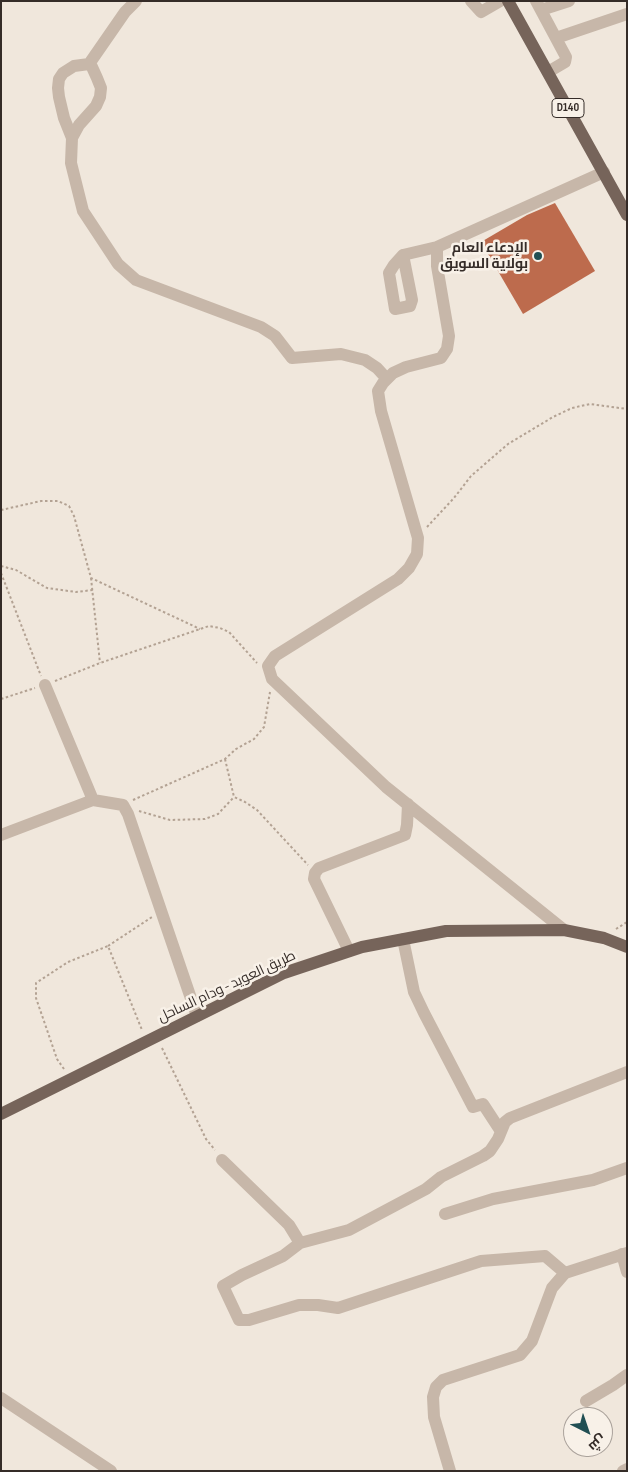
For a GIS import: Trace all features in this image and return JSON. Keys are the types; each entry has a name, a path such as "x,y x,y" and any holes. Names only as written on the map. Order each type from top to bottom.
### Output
{"main road":[{"name":"D140","path":"508,1 627,215"},
{"name":"طريق العويد - ودام الساحل","path":"1,1114 284,974 362,947 446,931 564,930 604,938 627,947"}],"street":[{"path":"136,1 125,12 89,64 74,66 63,73 58,88 64,118 72,138 71,163 83,211 118,264 136,280 261,327 275,336 292,358 341,354 365,360 377,368 387,379"},
{"path":"471,1 481,12 500,1"},
{"path":"548,72 566,59 538,6 569,1"},
{"path":"556,38 627,14"},
{"path":"72,138 79,125 96,106 100,97 101,88 89,64"},
{"path":"403,255 437,247 604,172"},
{"path":"437,247 436,266 449,336 447,349 441,358 406,366 393,373 378,392 381,411 418,538 417,554 409,568 398,579 274,656 268,666 272,679 386,787 564,930"},
{"path":"44,685 93,800"},
{"path":"1,835 93,800 123,804 197,1016"},
{"path":"349,951 314,879 315,873 319,868 405,835 408,825 408,804"},
{"path":"403,939 414,992 424,1013 473,1107 483,1104 500,1130"},
{"path":"565,1273 545,1256 480,1261 338,1308 318,1305 299,1306 249,1320 239,1320 223,1286 283,1256 300,1243 349,1230 426,1189 441,1177 483,1156 490,1151 498,1139 500,1130 510,1118 627,1072"},
{"path":"222,1160 289,1225 300,1243"},
{"path":"445,1214 492,1199 592,1180 627,1168"},
{"path":"450,1471 434,1417 433,1397 436,1387 443,1380 520,1355 532,1341 552,1288 565,1273 624,1254 627,1272"},
{"path":"586,1401 627,1375"},
{"path":"1,1398 111,1471"},
{"path":"623,1471 627,1469"}],"path":[{"path":"418,538 471,476 508,444 572,408 590,404 627,409"},
{"path":"1,510 41,501 58,501 69,506 74,516 91,578 100,663"},
{"path":"1,566 16,570 46,588 76,592 92,590"},
{"path":"1,573 44,685"},
{"path":"91,578 200,629"},
{"path":"1,699 210,626 229,632 272,679 264,727 254,739 236,749 225,760 123,804"},
{"path":"225,760 234,797"},
{"path":"123,804 150,815 170,820 205,819 218,814 234,797"},
{"path":"234,797 257,810 315,873"},
{"path":"70,1080 58,1059 36,998 36,982 68,962 108,946 161,911"},
{"path":"108,946 152,1039 206,1139 222,1160"}],"building":[{"name":"الإدعاء العام بولاية السويق","path":"555,203 595,271 523,314 481,242 527,215"}],"place":[{"name":"الإدعاء العام بولاية السويق","path":"538,256"}]}
